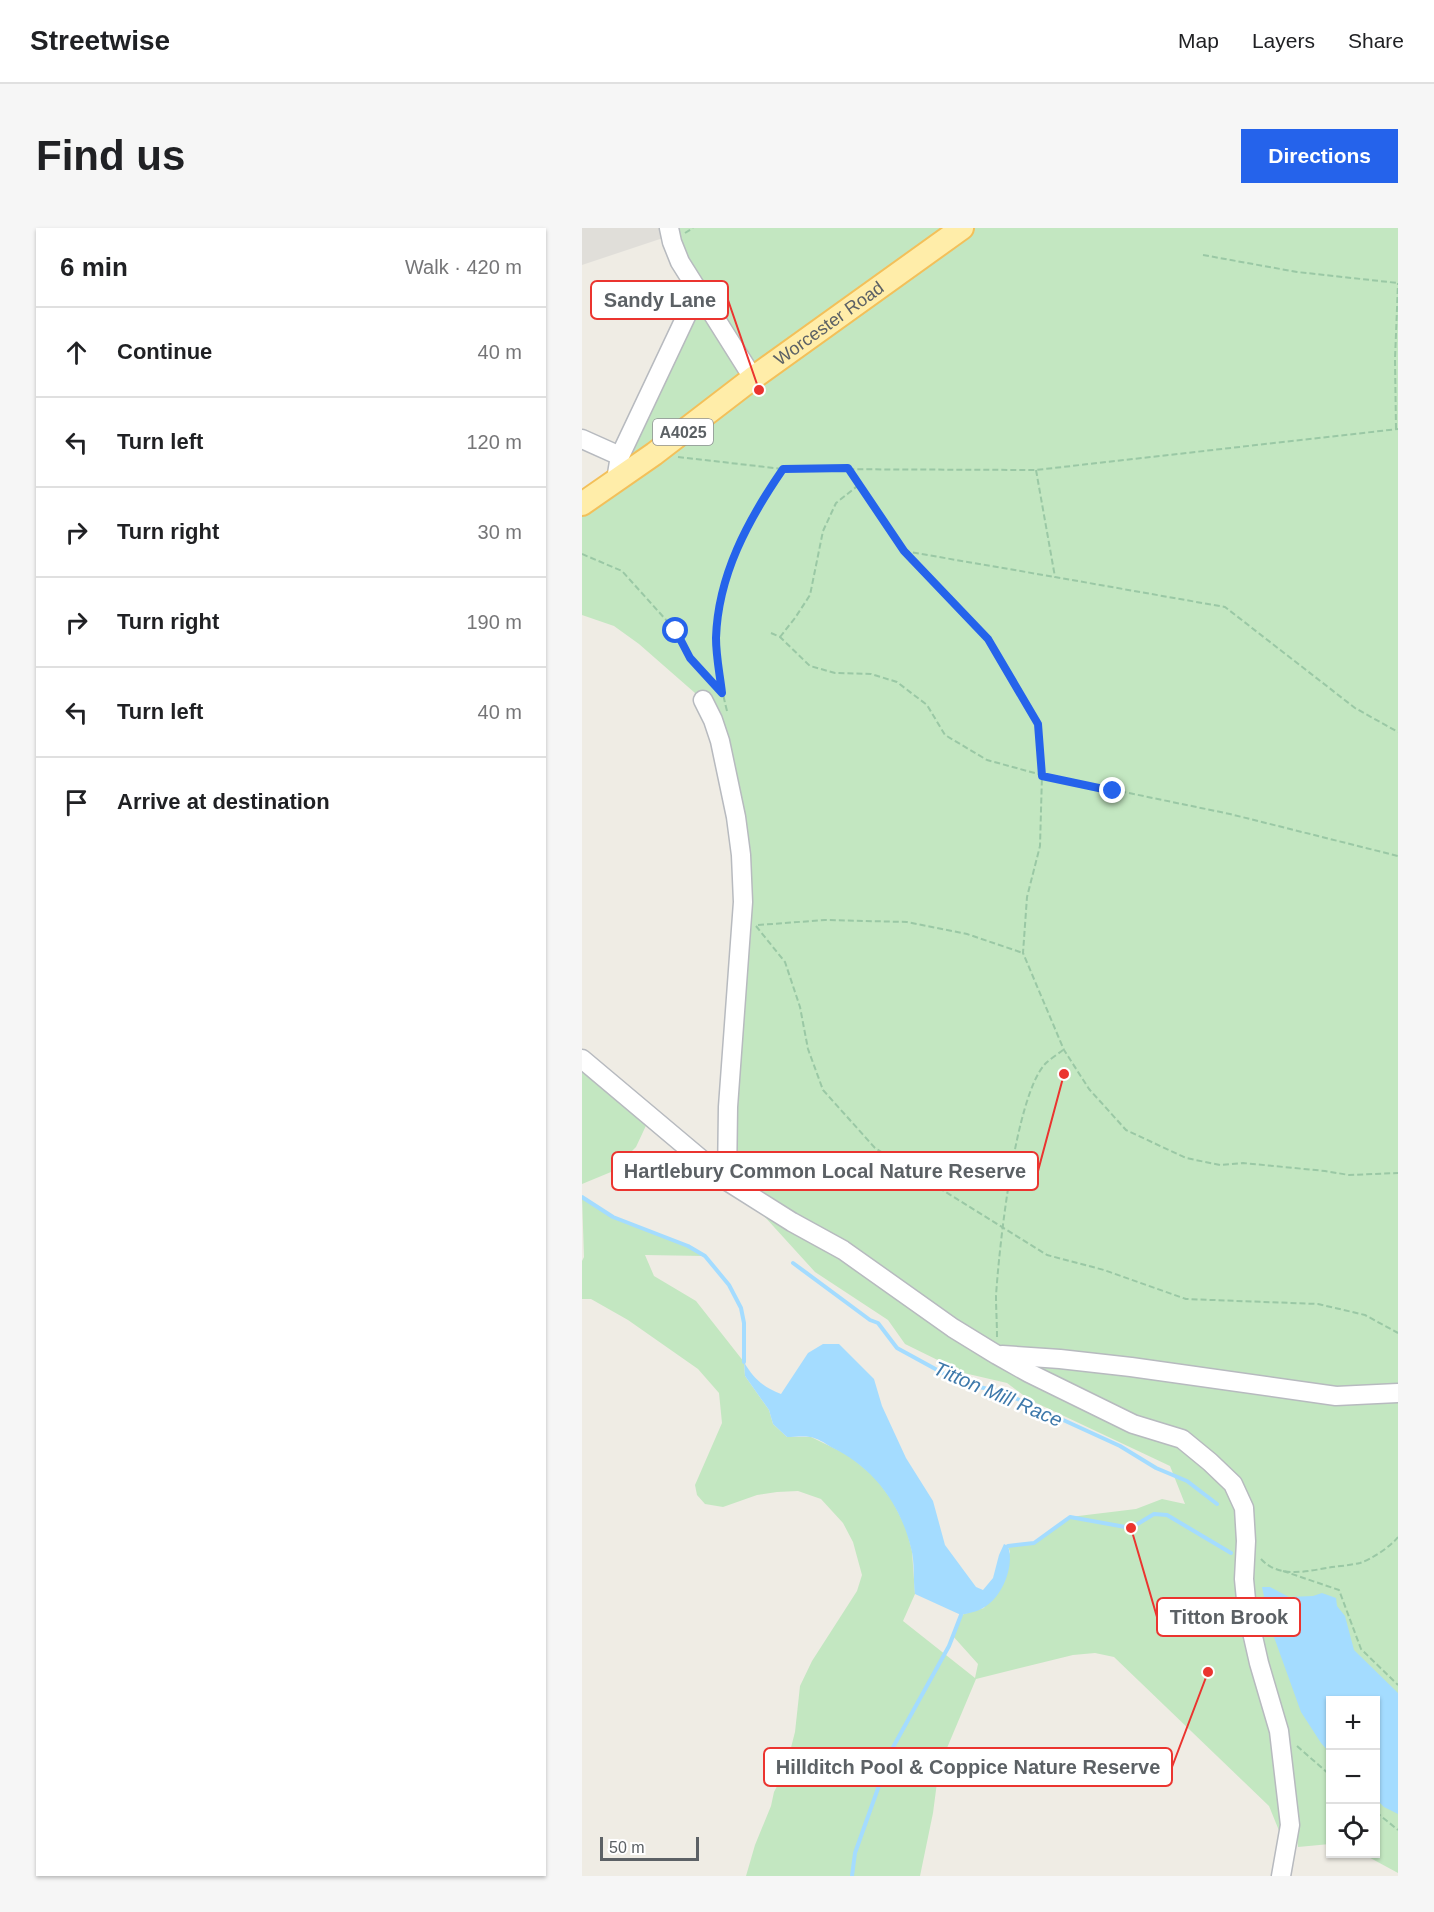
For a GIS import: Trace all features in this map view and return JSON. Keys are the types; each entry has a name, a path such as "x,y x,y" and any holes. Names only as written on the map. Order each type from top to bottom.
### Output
{"main road":[{"name":"Worcester Road","path":"582,504 654,454 753,378 962,228"}],"street":[{"path":"669,228 680,262 753,378"},
{"path":"616,480 620,456 698,291"},
{"path":"582,439 620,456"},
{"path":"703,700 720,741 736,817 741,855 743,902 749,926 728,1107 728,1181"},
{"path":"582,1059 728,1181 792,1222 843,1250 954,1328 1029,1373 1133,1424 1182,1439 1233,1484 1244,1508 1246,1541 1244,1579 1247,1610 1259,1663 1279,1731 1290,1825 1281,1876"},
{"path":"998,1355 1131,1367 1335,1396 1398,1393"}],"path":[{"path":"654,454 783,469 1036,470 1397,429 1395,359 1398,283 1297,272 1203,255"},
{"path":"848,468 904,551 988,639 1038,724 1042,776 1040,846 1027,897 1023,953 1064,1050 1089,1089 1126,1130 1186,1158 1220,1165 1243,1163 1349,1175 1398,1173"},
{"path":"728,716 722,693 716,639 721,594 735,552 757,507 783,469"},
{"path":"1036,470 1055,577"},
{"path":"780,637 810,595 823,531 836,503 860,484"},
{"path":"904,551 1225,607 1355,708 1398,732"},
{"path":"582,554 622,572 676,631 690,658 722,693"},
{"path":"771,633 780,637 810,666 835,673 871,674 897,682 927,705 945,735 987,760 1042,776 1230,814 1398,856"},
{"path":"749,926 825,920 907,922 967,934 1023,953"},
{"path":"749,926 785,962 800,1007 811,1060 823,1090 875,1148 1047,1255 1104,1270 1186,1299 1318,1304 1365,1315 1398,1333"},
{"path":"998,1355 996,1296 1015,1153 1025,1102 1044,1065 1064,1050"},
{"path":"1283,1571 1306,1571 1361,1563 1393,1544 1398,1537"},
{"path":"1246,1541 1267,1565 1339,1590 1361,1649 1398,1685"},
{"path":"1279,1731 1326,1772"},
{"path":"1380,1815 1398,1830"}],"shaded area":[{"path":"582,228 680,228 678,233 582,265"}],"green space":[{"path":"680,228 1398,228 1398,1873 1370,1858 1380,1858 1380,1696 1326,1696 1326,1844 1298,1847 1288,1750 1270,1731 1282,1816 1280,1833 1269,1806 1114,1657 1095,1653 1073,1655 976,1679 939,1767 933,1813 920,1876 746,1876 774,1792 785,1771 795,1732 800,1686 812,1661 857,1591 862,1575 853,1542 843,1523 821,1499 798,1491 777,1492 757,1495 723,1507 705,1504 697,1495 695,1485 722,1423 719,1393 698,1369 628,1320 591,1299 582,1299 582,1261 584,1257 582,1197 613,1217 688,1246 705,1256 645,1255 654,1276 696,1301 744,1362 745,1376 769,1410 773,1424 787,1437 811,1437 848,1455 875,1477 893,1502 906,1528 912,1551 915,1594 903,1621 975,1678 978,1664 952,1635 961,1615 984,1608 1010,1552 1008,1546 1034,1543 1070,1517 1136,1509 1162,1499 1185,1504 1170,1466 1030,1400 1007,1383 964,1373 905,1344 888,1320 815,1272 764,1216 727,1181 741,855 703,700 639,644 614,626 582,615 582,504 616,480 698,291 678,233"},
{"path":"582,1059 650,1117 636,1147 611,1172 582,1184"}],"water":[{"path":"823,1344 839,1344 874,1379 882,1406 906,1458 933,1501 945,1545 976,1587 983,1590 993,1578 1004,1544 1008,1546 1010,1563 1005,1581 996,1597 983,1608 961,1615 915,1594 912,1553 906,1532 900,1516 883,1488 860,1465 821,1441 810,1437 787,1437 773,1424 769,1410 745,1376 744,1362 759,1381 781,1394 808,1353"},
{"path":"1262,1587 1270,1587 1289,1597 1313,1596 1322,1593 1336,1598 1337,1606 1345,1616 1354,1650 1398,1693 1398,1814 1380,1803 1380,1696 1326,1696 1326,1749 1301,1712 1270,1626"}],"waterway":[{"path":"582,1197 613,1217 688,1246 705,1256 729,1285 741,1308 744,1323 744,1362"},
{"name":"Titton Mill Race","path":"793,1263 870,1320 878,1323 897,1348 961,1383 1002,1392 1120,1446 1156,1468 1187,1481 1217,1504"},
{"path":"1008,1546 1034,1543 1070,1517 1131,1528 1154,1514 1167,1515 1231,1553"},
{"path":"852,1876 855,1853 892,1749 949,1646 961,1615"}],"place":[{"name":"Sandy Lane","path":"759,390"},
{"name":"Hartlebury Common Local Nature Reserve","path":"1064,1074"},
{"name":"Titton Brook","path":"1131,1528"},
{"name":"Hillditch Pool & Coppice Nature Reserve","path":"1208,1672"}],"route":[{"path":"676,631 690,658 722,693 716,639 721,594 735,552 757,507 783,469 848,468 904,551 988,639 1038,724 1042,776 1113,791"}]}
